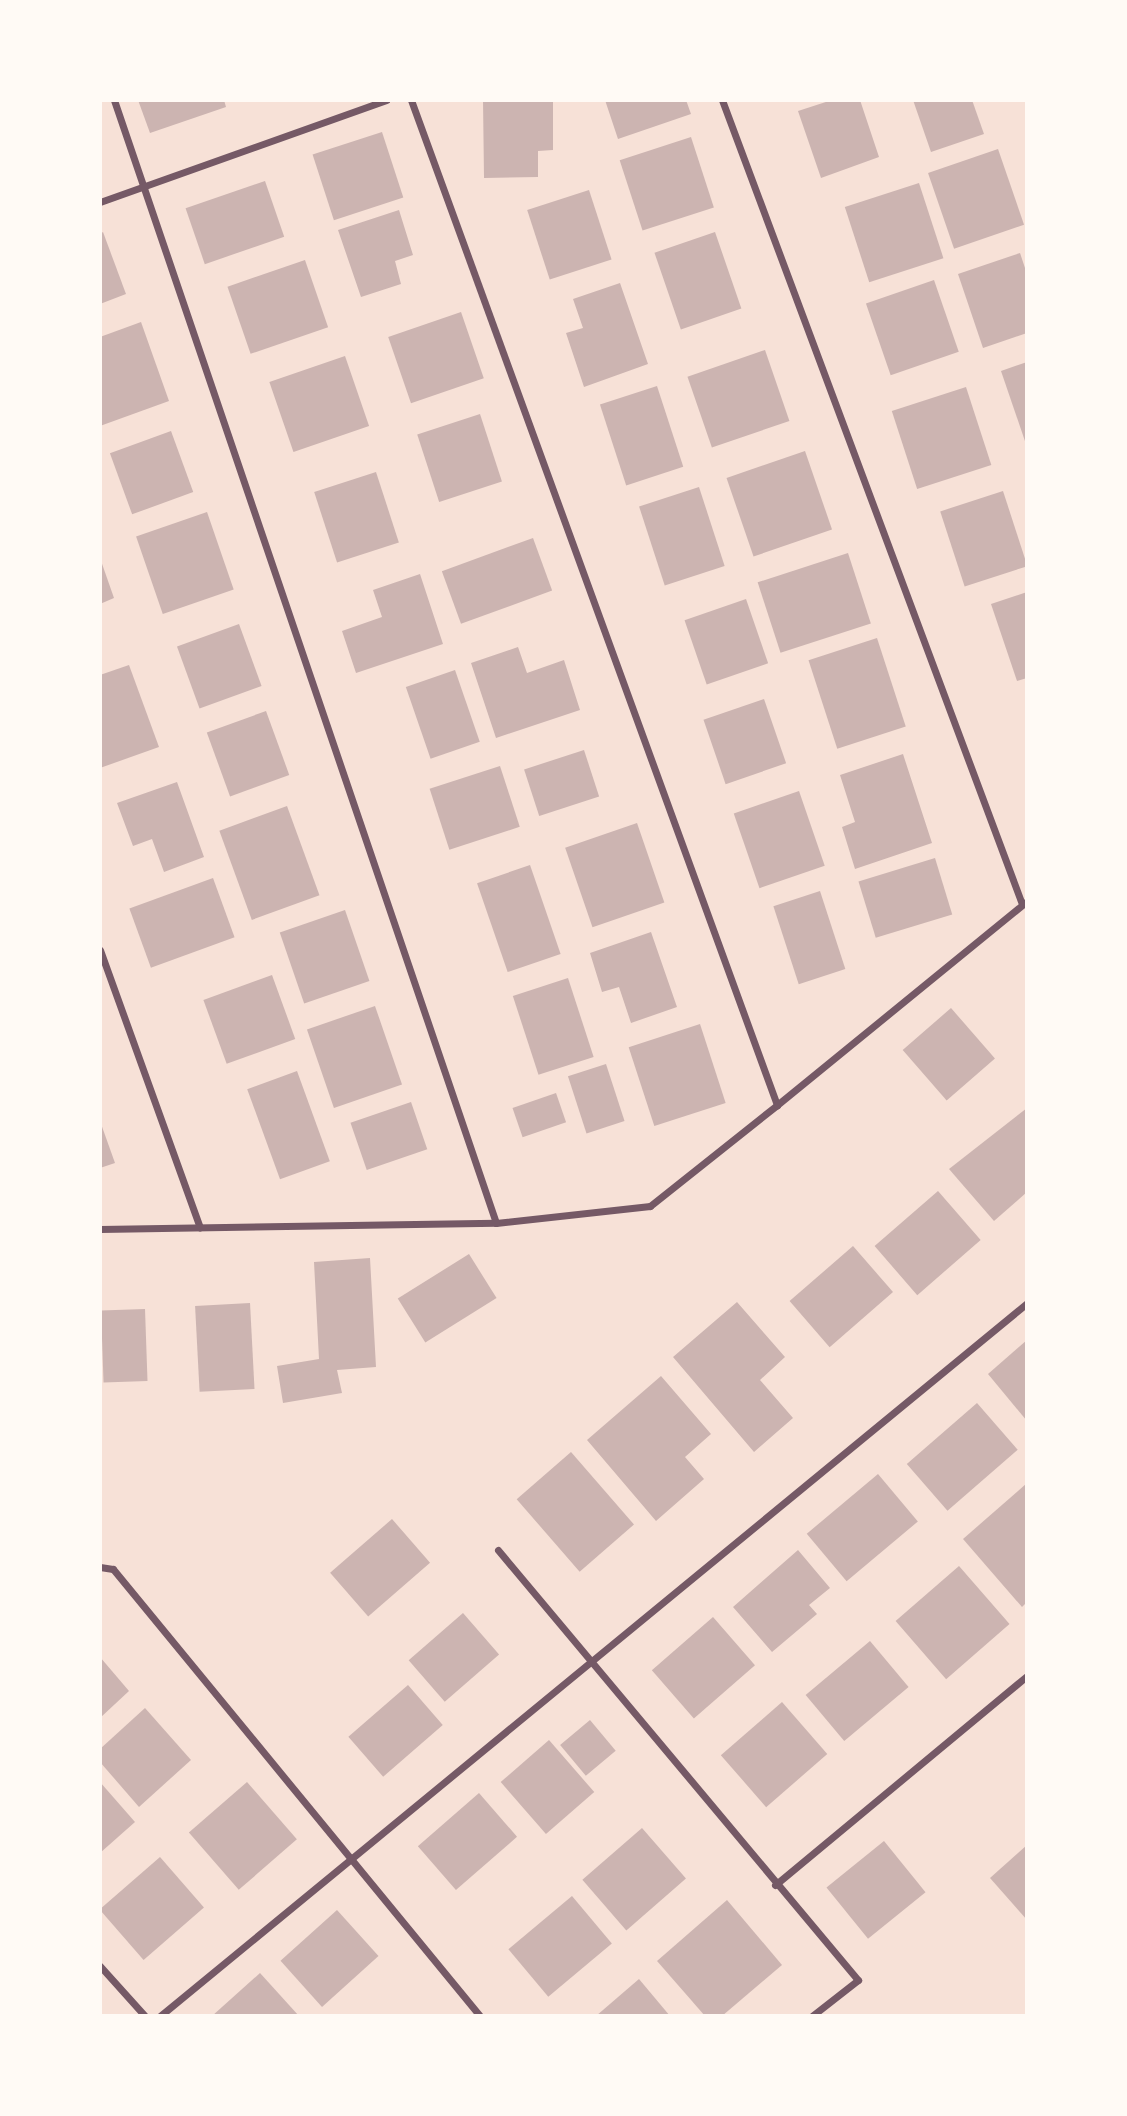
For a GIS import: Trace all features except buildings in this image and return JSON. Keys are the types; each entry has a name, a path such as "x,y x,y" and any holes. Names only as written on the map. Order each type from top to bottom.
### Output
{"street":[{"path":"114,100 146,186 496,1223"},
{"path":"100,202 386,100"},
{"path":"411,100 777,1105"},
{"path":"100,1229 496,1223 650,1206 1025,902 722,100"},
{"path":"100,950 201,1228"},
{"path":"160,2016 1027,1303"},
{"path":"498,1550 775,1885 858,1979 812,2016"},
{"path":"100,1567 113,1569 480,2016"},
{"path":"775,1885 1027,1676"},
{"path":"100,1966 145,2016"}]}
